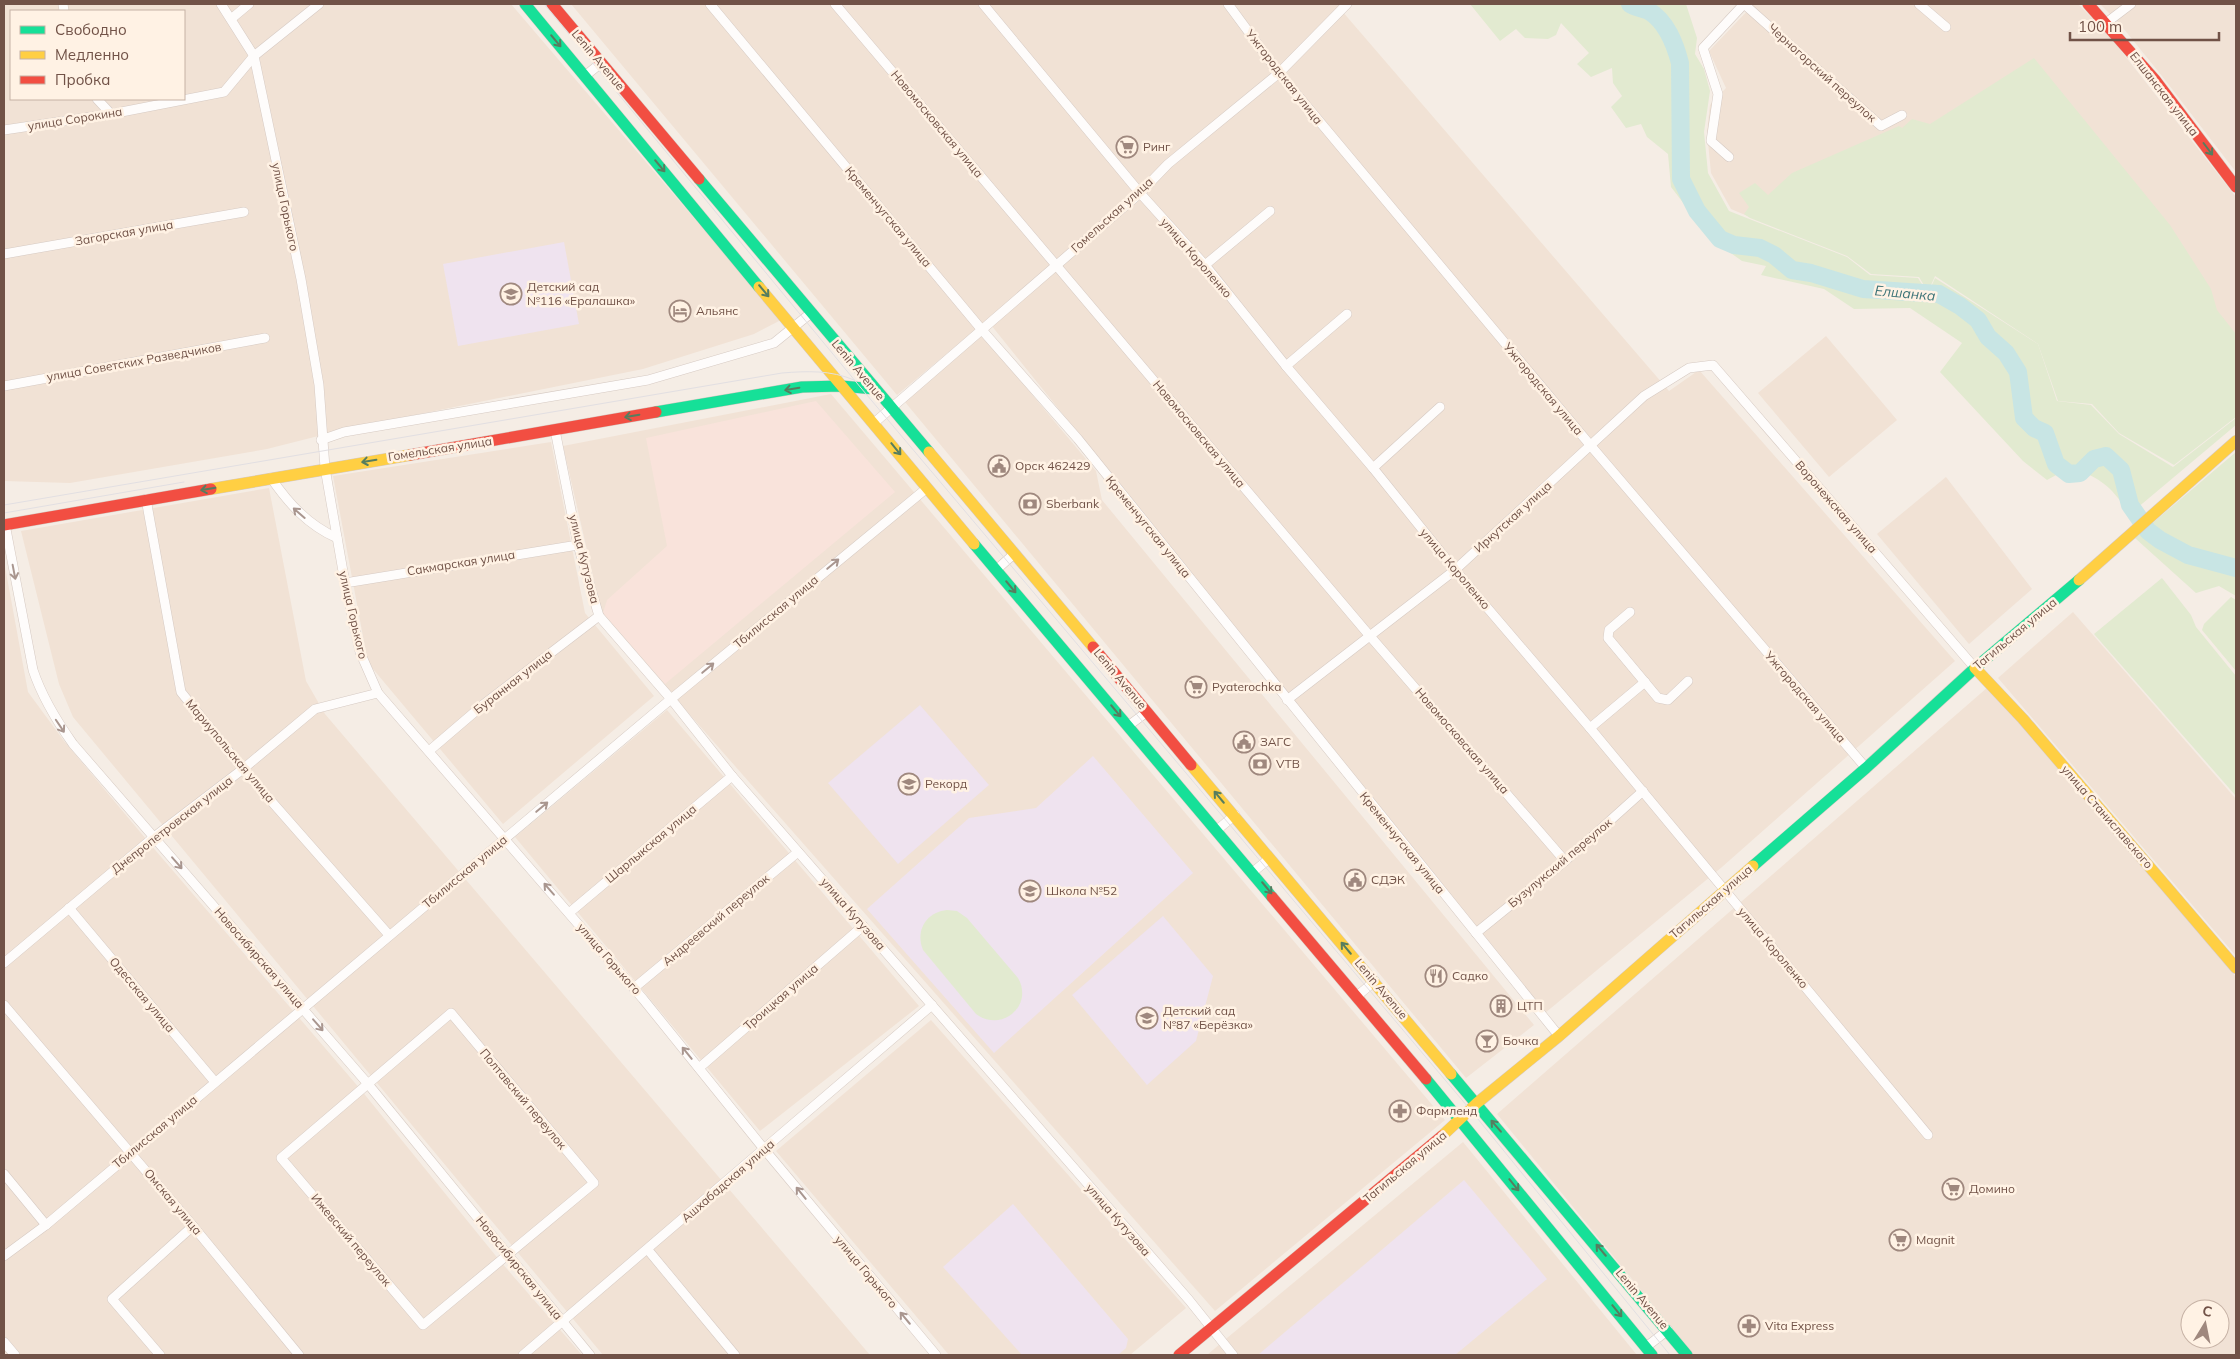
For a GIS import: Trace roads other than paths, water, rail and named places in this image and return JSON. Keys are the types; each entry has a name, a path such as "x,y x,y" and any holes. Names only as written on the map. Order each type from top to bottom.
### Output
{"main road":[{"name":"Lenin Avenue","path":"525,4 841,386 1462,1120 1649,1351"},
{"name":"Lenin Avenue","path":"552,4 1688,1355"},
{"name":"Елшанская улица","path":"2088,4 2156,81 2236,187"},
{"name":"Гомельская улица","path":"4,523 802,387 841,386 875,389"},
{"name":"Тагильская улица","path":"1179,1355 1462,1120 1477,1103 1558,1036 1723,890 1866,768 1975,668 2066,591 2135,528 2236,441"},
{"name":"улица Станиславского","path":"1975,668 2023,719 2236,968"}],"street":[{"name":"улица Горького","path":"221,4 254,56 302,289 319,385 325,468 344,583 360,652 378,693 634,988 764,1149 936,1355"},
{"path":"231,19 249,4"},
{"name":"улица Сорокина","path":"185,100 224,92 254,56 320,4"},
{"name":"Кременчугская улица","path":"710,4 982,330 1078,439 1558,1036"},
{"name":"Новомосковская улица","path":"835,4 1369,635 1565,861"},
{"name":"улица Короленко","path":"983,4 1140,193 1205,265 1286,366 1373,468 1454,570 1590,728 1928,1134"},
{"name":"Ужгородская улица","path":"1228,4 1278,73 1590,446 1866,768"},
{"name":"Гомельская улица","path":"874,423 1140,193 1168,164 1278,73 1347,4"},
{"name":"Черногорский переулок","path":"1728,157 1711,140 1718,94 1703,48 1744,4 1881,126 1902,115"},
{"path":"1919,4 1946,27"},
{"path":"2106,23 2131,4"},
{"path":"585,76 601,63"},
{"path":"98,100 111,114"},
{"name":"улица Сорокина","path":"4,130 111,114 183,100"},
{"path":"1205,265 1270,211"},
{"name":"Загорская улица","path":"4,254 244,212"},
{"path":"322,440 344,432 648,380 774,343 810,313"},
{"path":"1286,366 1347,314"},
{"name":"улица Советских Разведчиков","path":"4,386 265,338"},
{"name":"Воронежская улица","path":"1689,368 1713,365 1975,668"},
{"name":"Иркутская улица","path":"1287,700 1454,570 1644,396 1689,368"},
{"path":"1373,468 1440,407"},
{"name":"улица Кутузова","path":"555,430 578,545 599,616 671,699 732,776 1212,1328 1233,1355"},
{"path":"271,478 297,512 323,532 337,538"},
{"name":"Тбилисская улица","path":"4,1256 46,1225 130,1152 671,699 927,488"},
{"name":"Мариупольская улица","path":"146,500 181,692 243,769 389,935"},
{"name":"Новосибирская улица","path":"4,523 33,670 40,692 58,724 73,744 368,1084 590,1355"},
{"name":"Сакмарская улица","path":"344,583 578,545"},
{"path":"996,570 1014,554"},
{"path":"1630,612 1609,630 1608,638 1644,682 1658,698 1668,700 1688,681"},
{"name":"Буранная улица","path":"429,751 484,704 599,616"},
{"path":"1590,728 1644,682"},
{"name":"Днепропетровская улица","path":"4,963 154,837 243,769 314,709 378,693"},
{"path":"1128,726 1147,712"},
{"name":"Шарлыкская улица","path":"569,913 732,776"},
{"name":"Бузулукский переулок","path":"1476,933 1565,861 1643,792"},
{"path":"1217,830 1235,816"},
{"name":"Андреевский переулок","path":"634,988 798,852"},
{"path":"1253,872 1270,858"},
{"name":"Одесская улица","path":"69,908 215,1082"},
{"name":"Троицкая улица","path":"699,1068 863,926"},
{"path":"1357,996 1374,981"},
{"name":"Омская улица","path":"4,1005 193,1226 299,1355"},
{"name":"Ашхабадская улица","path":"524,1355 562,1320 648,1250 932,1005"},
{"name":"Полтавский переулок","path":"368,1084 451,1013 594,1183 508,1254"},
{"name":"Ижевский переулок","path":"368,1084 281,1158 423,1325 508,1254"},
{"path":"4,1174 46,1225"},
{"path":"160,1355 112,1299 193,1226"},
{"path":"648,1250 735,1355"},
{"path":"1649,1351 1668,1330"},
{"path":"4,1342 15,1355"}],"waterway":[{"name":"Елшанка","path":"1630,4 1649,11 1661,21 1676,48 1680,63 1681,179 1697,211 1720,239 1734,245 1760,248 1774,255 1792,270 1811,273 1863,289 1939,294 1960,306 1978,320 1988,337 2006,353 2018,372 2024,418 2034,428 2045,433 2056,464 2069,474 2080,473 2094,459 2106,456 2121,470 2130,505 2148,531 2160,540 2188,555 2236,568"}],"tram line":[{"path":"544,4 861,388 1473,1113 1670,1355"},
{"path":"4,505 782,373 828,373 854,380"},
{"path":"4,513 184,482"}],"place":[{"name":"Ринг","path":"1127,147"},
{"name":"Детский сад №116 «Ералашка»","path":"511,294"},
{"name":"Альянс","path":"680,311"},
{"name":"Орск 462429","path":"999,466"},
{"name":"Sberbank","path":"1030,504"},
{"name":"Pyaterochka","path":"1196,687"},
{"name":"ЗАГС","path":"1244,742"},
{"name":"VTB","path":"1260,764"},
{"name":"Рекорд","path":"909,784"},
{"name":"СДЭК","path":"1355,880"},
{"name":"Школа №52","path":"1030,891"},
{"name":"Садко","path":"1436,976"},
{"name":"ЦТП","path":"1501,1006"},
{"name":"Детский сад №87 «Берёзка»","path":"1147,1018"},
{"name":"Бочка","path":"1487,1041"},
{"name":"Фармленд","path":"1400,1111"},
{"name":"Домино","path":"1953,1189"},
{"name":"Magnit","path":"1900,1240"},
{"name":"Vita Express","path":"1749,1326"}]}
